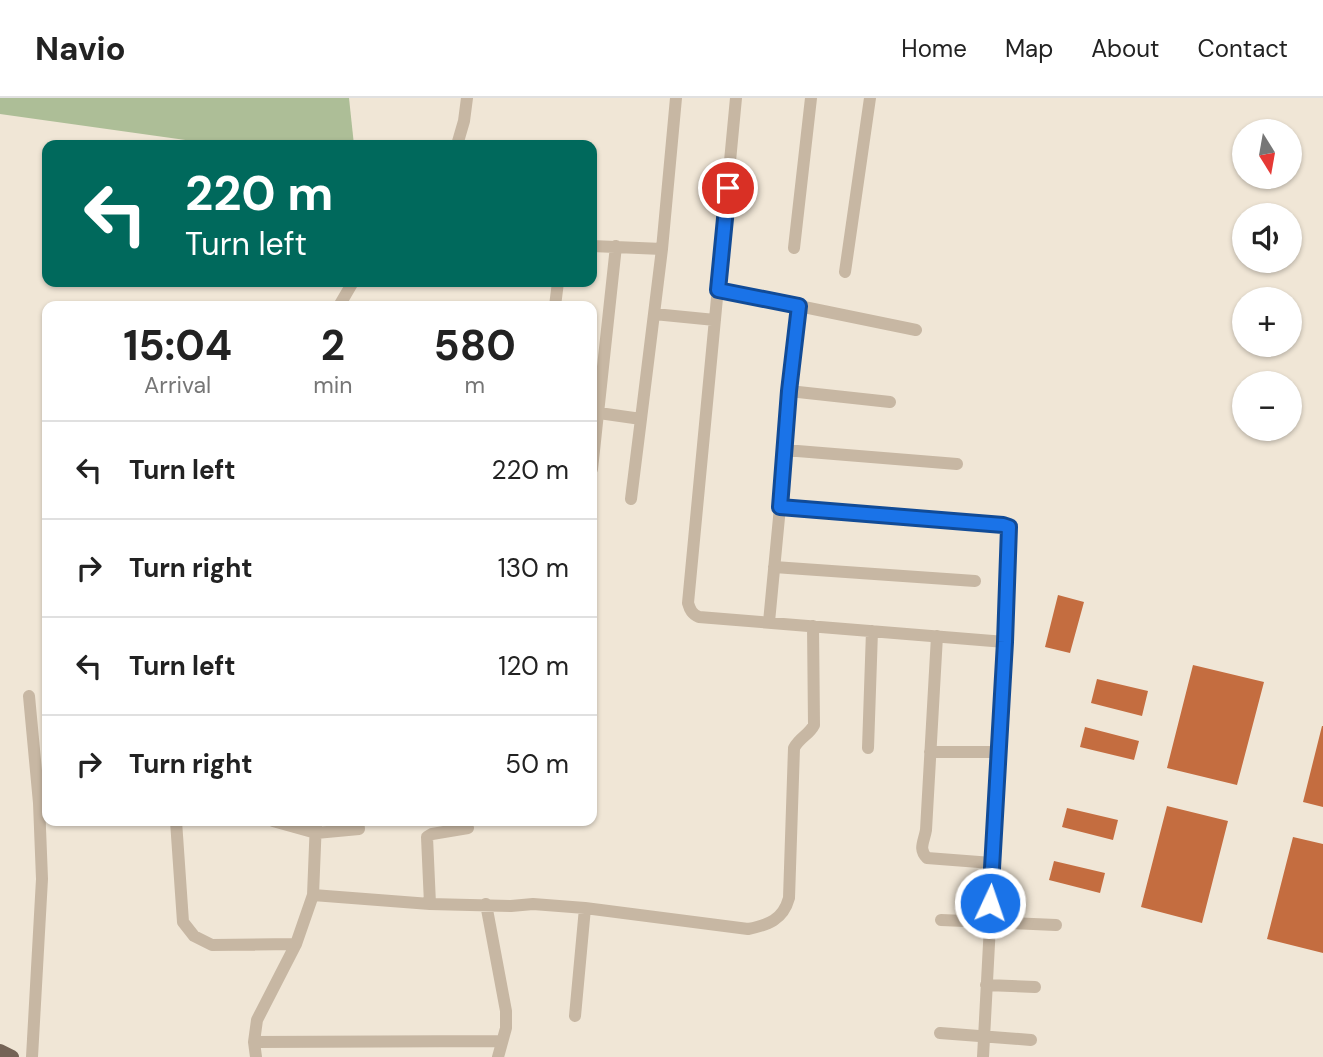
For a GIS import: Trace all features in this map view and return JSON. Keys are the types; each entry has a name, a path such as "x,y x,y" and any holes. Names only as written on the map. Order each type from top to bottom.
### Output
{"main road":[{"path":"0,1051 12,1057"}],"street":[{"path":"458,140 467,98"},
{"path":"631,499 662,249 676,98"},
{"path":"736,98 688,603 690,610 699,617 1005,642"},
{"path":"794,248 811,98"},
{"path":"845,272 870,98"},
{"path":"597,246 662,249"},
{"path":"597,390 616,246"},
{"path":"718,290 916,330"},
{"path":"769,622 799,306"},
{"path":"654,314 715,320"},
{"path":"789,391 890,402"},
{"path":"597,413 641,419"},
{"path":"785,450 957,464"},
{"path":"780,507 1009,527 983,1057"},
{"path":"774,567 975,582"},
{"path":"313,895 430,904 533,904 748,929 765,925 777,918 786,908 789,898 794,748 799,739 811,731 814,725 813,626"},
{"path":"868,748 872,631"},
{"path":"937,636 926,830 921,845 922,853 927,858 992,863"},
{"path":"29,696 42,795"},
{"path":"930,752 999,752"},
{"path":"32,1057 43,826"},
{"path":"176,826 183,922 194,936 212,944 296,944"},
{"path":"256,1057 254,1042 257,1020 296,944 313,895 316,827 359,826"},
{"path":"430,904 427,837 468,828"},
{"path":"486,904 506,1011 506,1028 498,1057"},
{"path":"575,1016 585,908"},
{"path":"941,920 1056,925"},
{"path":"986,985 1035,986"},
{"path":"940,1033 1031,1040"},
{"path":"254,1042 502,1041"}],"green space":[{"path":"0,98 349,98 353,140 185,140 0,114"}],"building":[{"path":"1058,595 1084,602 1070,653 1045,647"},
{"path":"1193,665 1264,682 1237,785 1167,768"},
{"path":"1097,679 1148,691 1142,716 1091,703"},
{"path":"1323,726 1323,807 1303,802"},
{"path":"1085,727 1139,741 1134,760 1080,747"},
{"path":"1167,806 1228,821 1202,923 1141,907"},
{"path":"1067,808 1118,820 1113,840 1062,827"},
{"path":"1293,837 1323,844 1323,953 1267,939"},
{"path":"1054,861 1105,873 1100,893 1049,880"}],"route":[{"path":"728,188 718,290 799,306 780,507 1009,527 990,903"}]}
